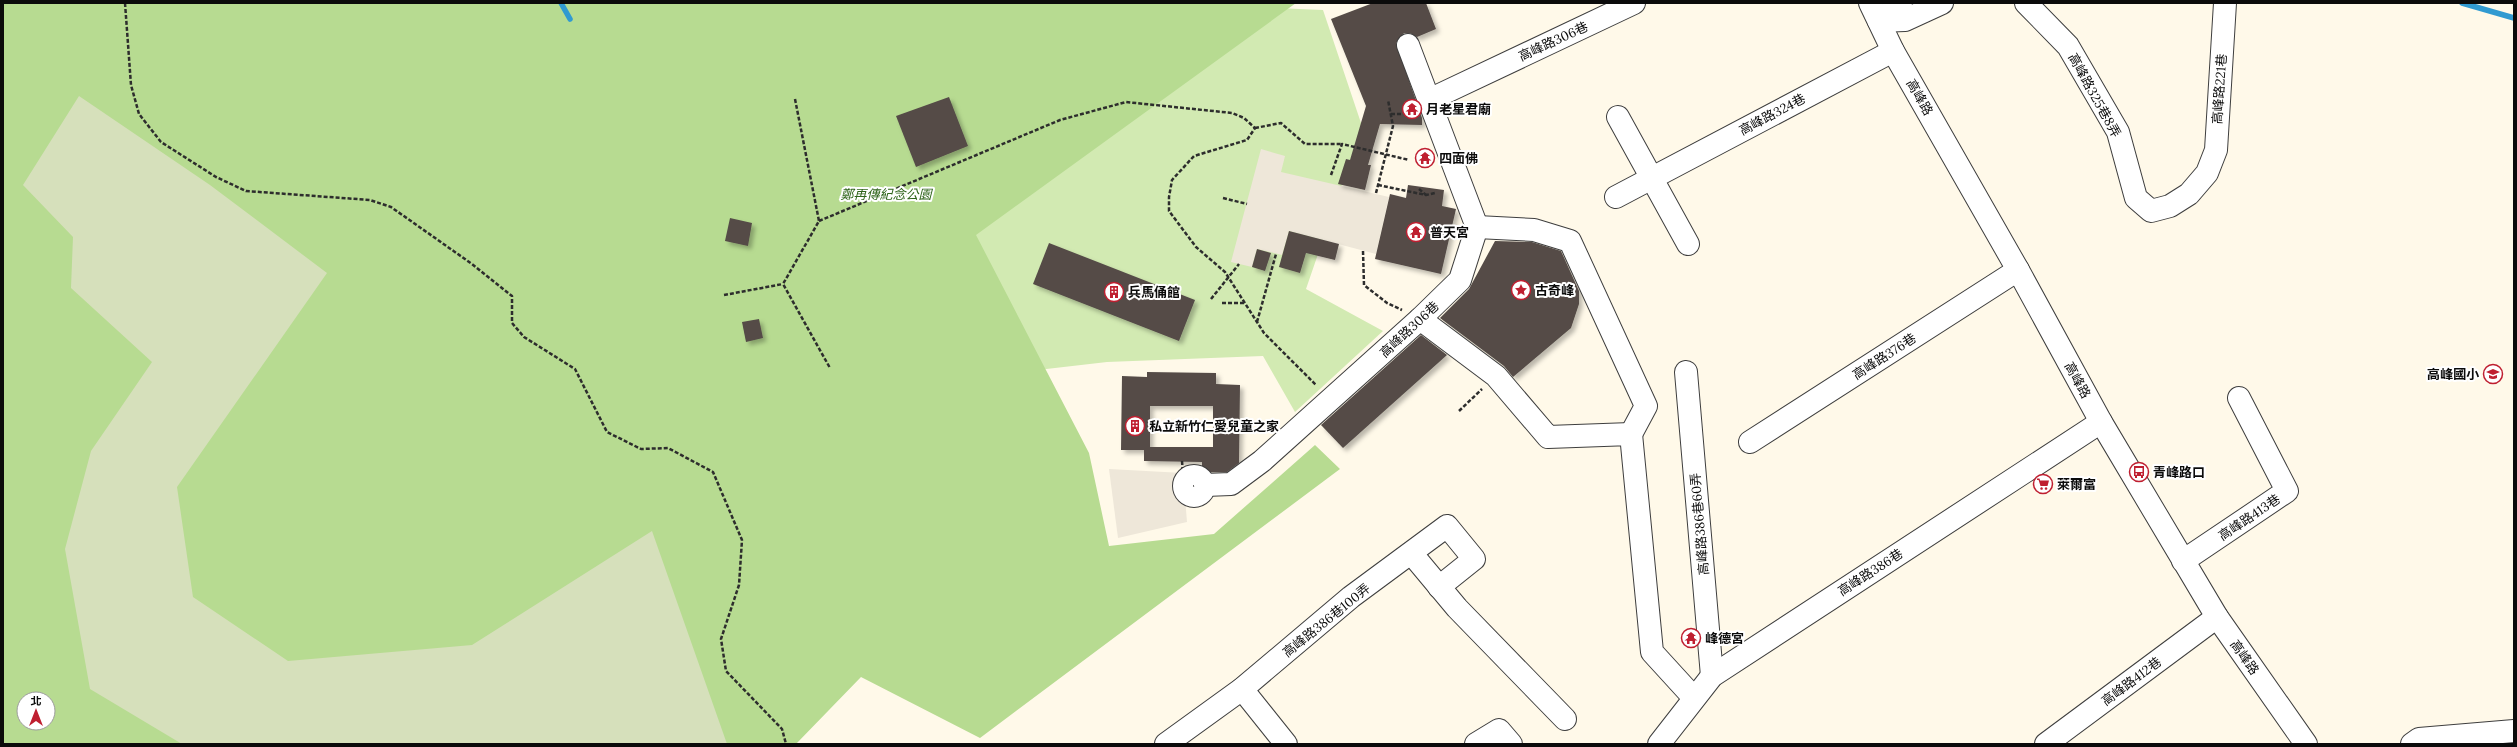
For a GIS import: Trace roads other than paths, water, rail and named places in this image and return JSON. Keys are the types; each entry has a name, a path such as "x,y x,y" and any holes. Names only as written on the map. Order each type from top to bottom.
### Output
{"street":[{"name":"高峰路306巷","path":"1429,100 1634,3"},
{"path":"1875,12 1901,3"},
{"path":"1875,12 1905,20 1942,3"},
{"name":"高峰路221巷","path":"2207,173 2216,150 2225,3"},
{"name":"高峰路325巷8弄","path":"2027,5 2068,46 2118,132 2136,198 2151,211 2170,206 2189,194 2207,173"},
{"name":"高峰路","path":"1875,12 1893,50 2018,270 2101,422 2217,617 2300,742"},
{"path":"1408,45 1477,228 1534,230 1570,241 1646,406 1631,434 1652,652 1694,698"},
{"name":"高峰路324巷","path":"1616,197 1893,50"},
{"path":"1618,117 1688,244"},
{"name":"高峰路306巷","path":"1194,486 1232,484 1262,461 1420,319 1460,280 1477,228"},
{"name":"高峰路376巷","path":"1750,442 2018,270"},
{"path":"1420,319 1496,376 1548,437 1631,434"},
{"name":"高峰路386巷60弄","path":"1686,372 1712,676"},
{"name":"高峰路413巷","path":"2183,561 2287,491 2239,398"},
{"name":"高峰路386巷","path":"1659,744 1712,676 2101,422"},
{"name":"高峰路386巷100弄","path":"1166,744 1242,689 1351,597 1412,554 1447,526 1474,559 1439,587"},
{"path":"1412,554 1457,608 1565,719"},
{"name":"高峰路412巷","path":"2046,744 2217,617"},
{"path":"1242,689 1286,744"},
{"path":"1476,744 1499,730 1511,744"},
{"path":"2412,744 2419,740 2514,731"}],"waterway":[{"path":"561,3 570,19"},
{"path":"2462,3 2514,18"}],"place":[{"name":"月老星君廟","path":"1412,109"},
{"name":"四面佛","path":"1425,158"},
{"name":"普天宮","path":"1416,232"},
{"name":"古奇峰","path":"1521,290"},
{"name":"兵馬俑館","path":"1114,292"},
{"name":"高峰國小","path":"2493,374"},
{"name":"私立新竹仁愛兒童之家","path":"1135,426"},
{"name":"青峰路口","path":"2139,472"},
{"name":"萊爾富","path":"2043,484"},
{"name":"峰德宮","path":"1691,638"}],"park label":[{"name":"鄭再傳紀念公園","path":"886,194"}]}
